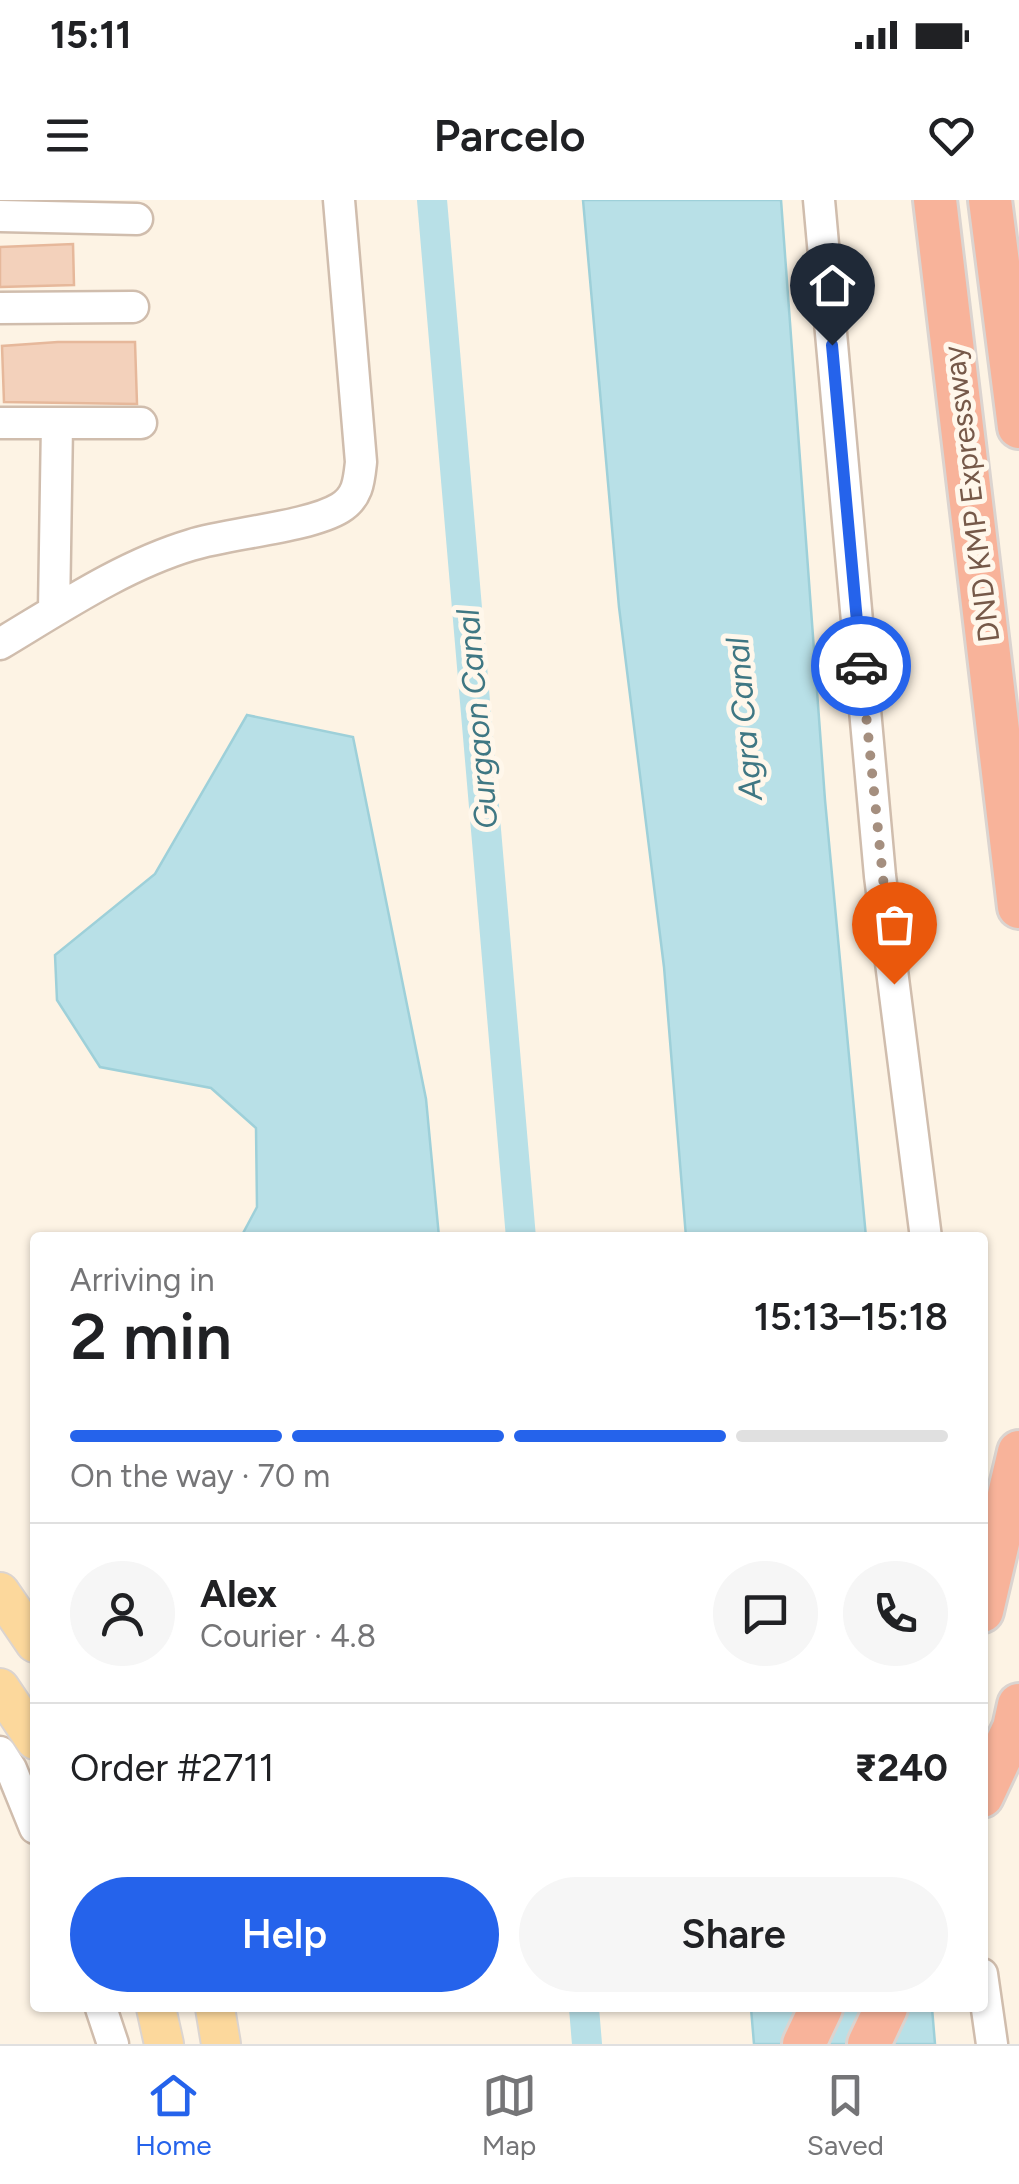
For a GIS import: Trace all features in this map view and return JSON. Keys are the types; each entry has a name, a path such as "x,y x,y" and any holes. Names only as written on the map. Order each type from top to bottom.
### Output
{"highway":[{"name":"DND KMP Expressway","path":"935,200 1019,907"},
{"name":"DND KMP Expressway","path":"990,200 1019,426"},
{"path":"988,1585 1019,1452"},
{"path":"988,1783 1014,1728 1019,1704"},
{"path":"804,2044 819,2012"},
{"path":"869,2044 884,2012"}],"main road":[{"path":"0,1592 30,1636"},
{"path":"0,1688 30,1733"},
{"path":"157,2012 164,2044"},
{"path":"216,2012 221,2044"}],"street":[{"path":"0,644 141,565 189,545 339,508 358,488 362,462 339,200"},
{"path":"819,200 880,876 925,1232"},
{"path":"0,216 138,219"},
{"path":"0,308 133,308"},
{"path":"0,423 141,423"},
{"path":"54,611 58,424"},
{"path":"0,1752 30,1816"},
{"path":"102,2012 113,2044"},
{"path":"987,2012 992,2044"}],"water":[{"name":"Agra Canal","path":"583,200 781,200 825,800 866,1232 686,1232 664,967 619,607"},
{"path":"247,715 353,737 426,1099 439,1232 244,1232 257,1207 256,1128 211,1088 100,1067 57,1000 55,955 155,874"},
{"path":"751,2012 932,2012 935,2044 754,2044"}],"building":[{"path":"73,244 74,285 0,287 0,247"},
{"path":"135,342 137,404 4,402 2,346"}],"waterway":[{"name":"Gurgaon Canal","path":"432,200 520,1232"},
{"name":"Gurgaon Canal","path":"584,2012 587,2044"}],"way so far":[{"path":"861,666 894,984"}],"route":[{"path":"832,345 861,666"}]}
